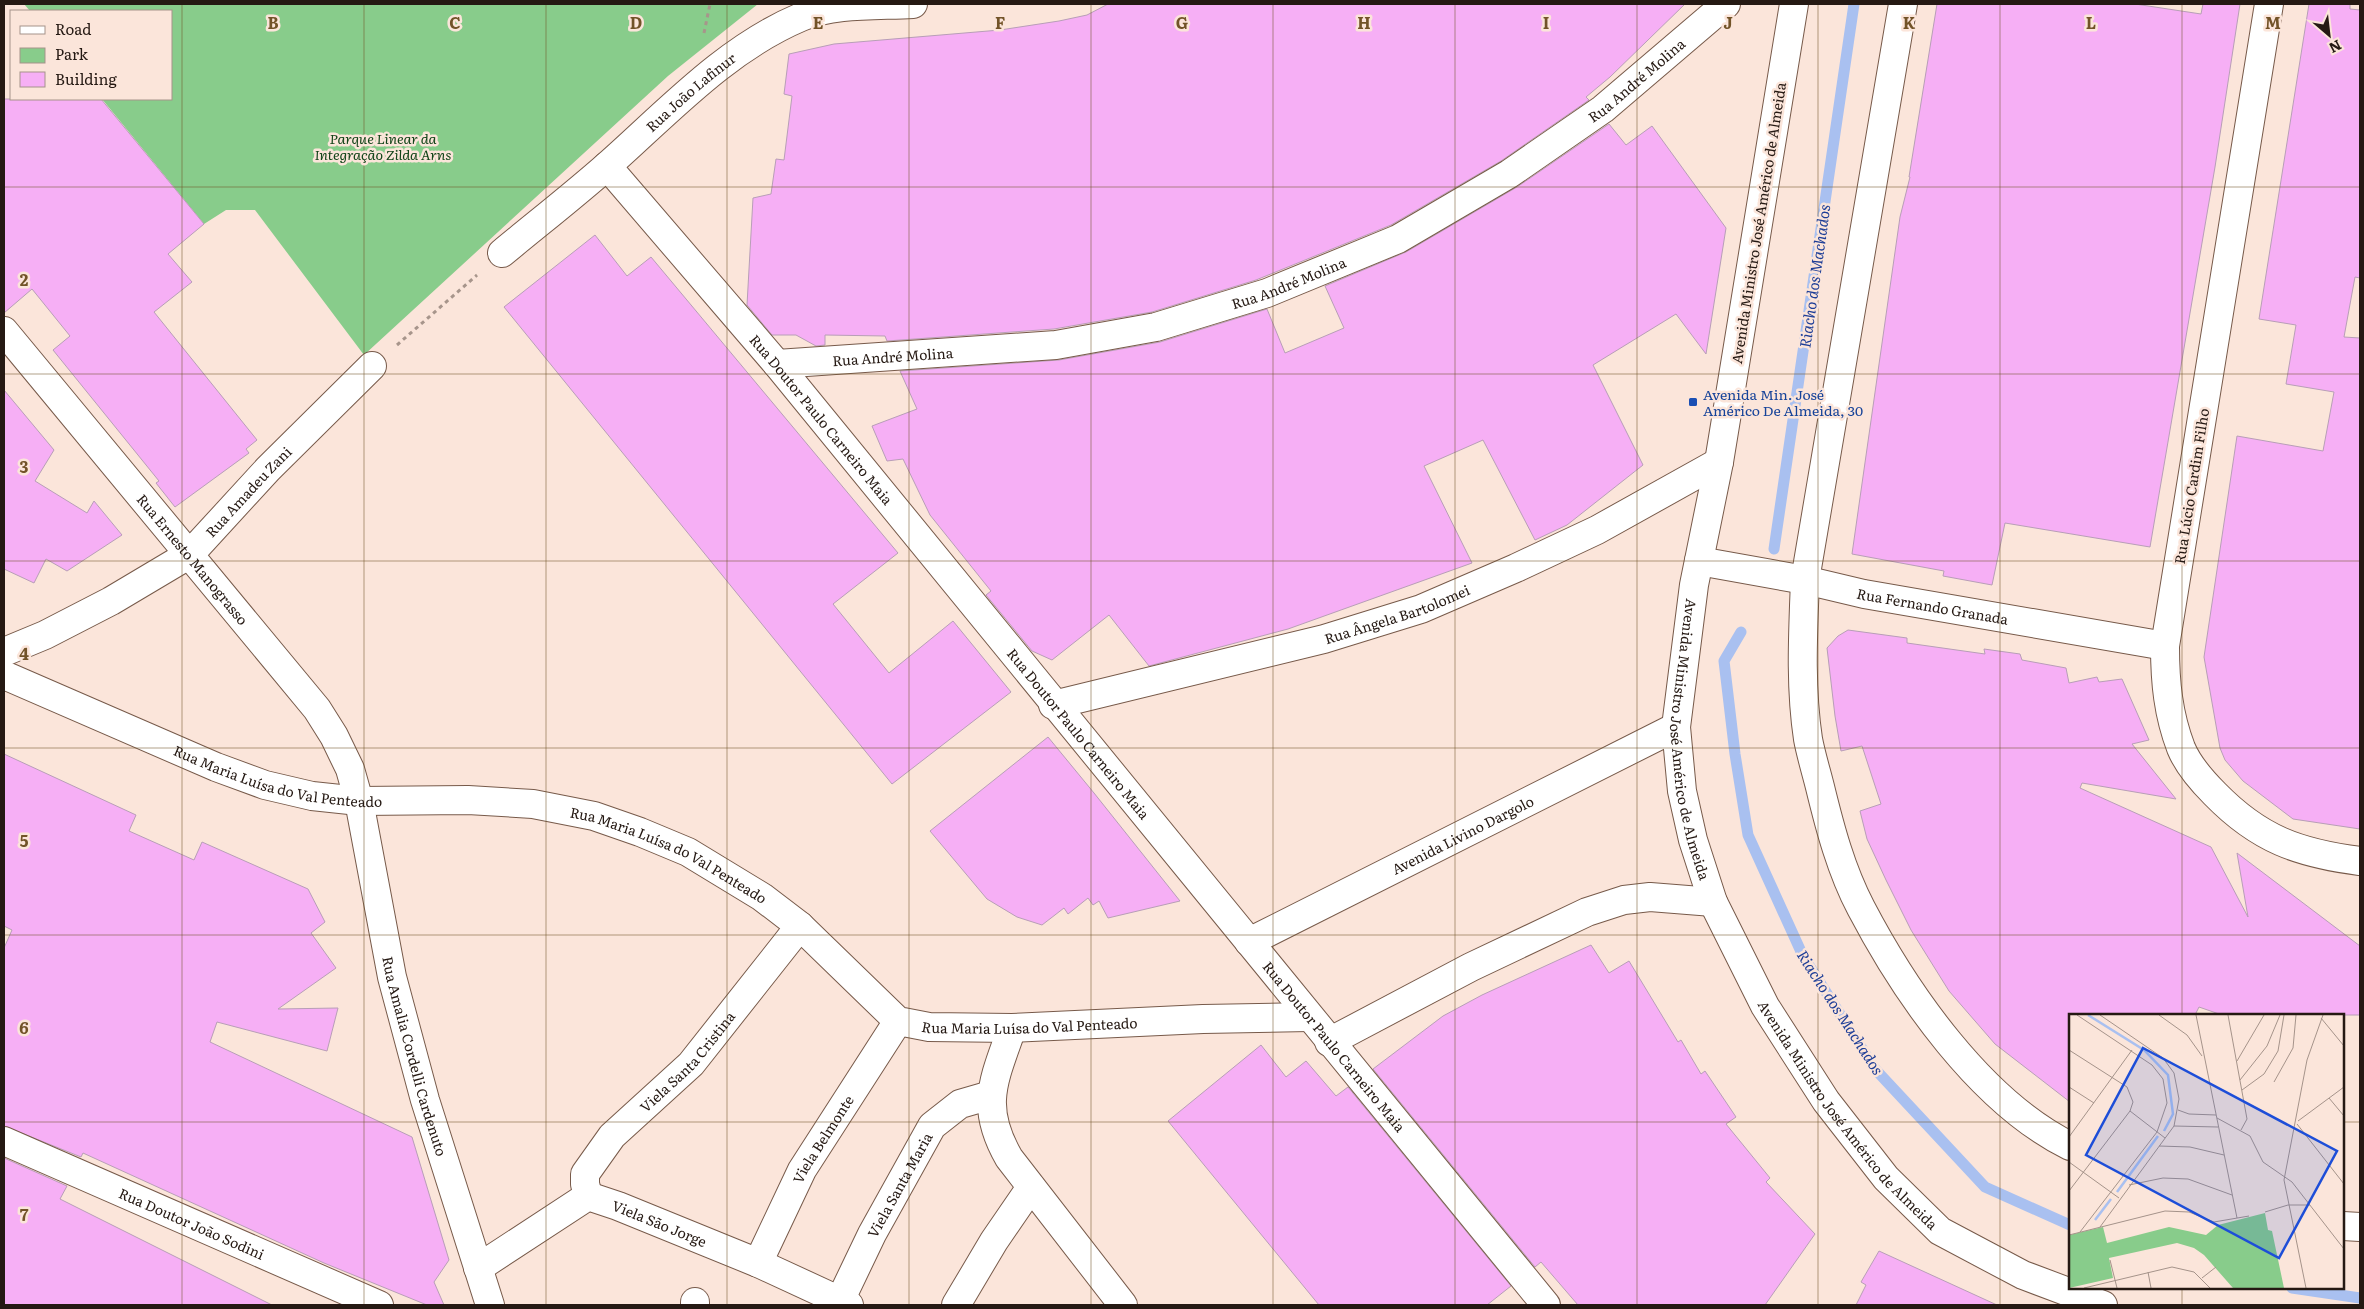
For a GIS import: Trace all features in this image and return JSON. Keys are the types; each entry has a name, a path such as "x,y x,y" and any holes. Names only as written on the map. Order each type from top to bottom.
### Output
{"street":[{"name":"Rua João Lafinur","path":"502,253 607,166 693,88 762,37 802,17 832,10 913,4"},
{"name":"Rua André Molina","path":"777,364 1056,345 1156,327 1266,293 1398,238 1509,174 1603,109 1726,4"},
{"name":"Avenida Ministro José Américo de Almeida","path":"1794,4 1719,462 1694,585 1676,727 1682,791 1693,840 1713,902 1765,1006 1826,1101 1886,1178 1940,1231 2024,1275 2102,1305"},
{"path":"1903,4 1805,580 1802,656 1808,739 1840,861 1860,907 1924,1010 1963,1059 2017,1111 2069,1145"},
{"name":"Rua Lúcio Cardim Filho","path":"2269,4 2165,646 2165,684 2171,715 2182,750 2201,780 2237,817 2273,840 2317,854 2360,861"},
{"name":"Rua Doutor Paulo Carneiro Maia","path":"607,166 777,364 1053,705 1546,1305"},
{"name":"Rua Ernesto Manograsso","path":"4,331 316,709 334,736 350,769 360,801"},
{"name":"Rua Amadeu Zani","path":"4,652 45,635 103,605 190,554 268,469 372,366"},
{"name":"Rua Ângela Bartolomei","path":"1053,705 1324,639 1421,609 1597,530 1719,462"},
{"name":"Rua Fernando Granada","path":"1699,561 1805,580 1864,594 2165,646"},
{"name":"Rua Maria Luísa do Val Penteado","path":"4,675 216,766 265,785 312,796 360,801 468,800 533,804 594,816 640,832 688,852 762,898 800,926 898,1020 929,1027 1012,1028 1203,1019 1309,1017"},
{"name":"Avenida Livino Dargolo","path":"1248,942 1676,727"},
{"name":"Rua Amalia Cordelli Cardenuto","path":"360,801 392,977 425,1100 490,1305"},
{"path":"1329,1042 1471,967 1587,912 1624,900 1650,897 1713,902"},
{"name":"Viela Santa Cristina","path":"588,1196 584,1184 585,1174 612,1136 691,1064 800,926"},
{"name":"Viela Belmonte","path":"758,1263 802,1170 898,1020"},
{"path":"1012,1028 991,1095 995,1131 1009,1158 1031,1188 1123,1305"},
{"name":"Viela Santa Maria","path":"842,1303 872,1234 932,1126 960,1104 991,1095"},
{"name":"Rua Doutor João Sodini","path":"4,1141 379,1305"},
{"path":"956,1305 994,1241 1031,1188"},
{"path":"478,1268 588,1196"},
{"name":"Viela São Jorge","path":"588,1196 618,1206 758,1263 842,1303"},
{"path":"2344,1226 2360,1227"}],"path":[{"path":"372,366 502,253"}],"green space":[{"name":"Parque Linear da Integração Zilda Arns","path":"24,4 758,4 668,76 364,355 255,210 226,210 204,224 103,100 172,100 172,10 29,10"}],"building":[{"path":"1108,4 1685,4 1610,77 1586,97 1589,100 1501,161 1391,225 1256,280 1152,312 1054,329 887,341 885,336 825,335 825,345 816,346 796,335 772,335 747,305 753,198 771,194 776,159 784,160 792,96 784,94 789,54 834,44 1000,30 1059,21 1087,15"},
{"path":"1937,4 2135,4 2201,14 2203,4 2240,4 2215,167 2150,547 2005,523 1992,585 1943,576 1944,571 1852,554 1900,217 1910,177"},
{"path":"2309,4 2350,4 2350,9 2360,10 2360,278 2355,277 2344,337 2360,338 2360,829 2293,819 2243,781 2225,760 2220,748 2204,657 2237,436 2323,451 2334,392 2286,384 2296,325 2259,319"},
{"path":"4,99 102,100 204,224 168,254 192,282 154,312 257,440 246,449 249,453 175,507 156,483 159,481 53,350 70,336 32,289 4,313"},
{"path":"1609,124 1626,145 1652,126 1726,228 1706,354 1676,314 1593,365 1643,465 1567,525 1535,540 1483,440 1424,466 1472,563 1288,629 1149,666 1109,615 1052,660 1032,651 986,595 991,591 930,515 903,459 887,461 872,426 917,409 900,371 1059,360 1160,342 1267,309 1285,353 1344,328 1325,286 1406,252 1517,187"},
{"path":"595,235 627,276 651,257 898,553 833,604 889,673 953,621 1011,692 892,784 504,307"},
{"path":"4,390 54,450 35,481 87,513 94,501 122,535 67,571 46,559 34,583 4,569"},
{"path":"1848,630 1907,638 1907,643 1985,654 1984,649 2020,654 2022,660 2066,668 2069,683 2097,677 2099,682 2122,679 2149,740 2132,744 2176,799 2082,783 2080,788 2211,847 2248,917 2237,853 2360,946 2360,1015 2219,1014 2199,1007 2196,1014 2069,1014 2069,1101 1995,1044 1949,991 1911,930 1886,880 1867,839 1860,811 1881,804 1862,746 1841,751 1827,648 1838,636"},
{"path":"1048,737 1180,901 1108,918 1099,901 1093,905 1088,898 1068,914 1064,908 1042,925 1017,917 987,899 930,831"},
{"path":"4,754 136,815 129,831 194,860 202,842 308,889 325,922 311,933 336,968 278,1009 338,1008 327,1051 217,1022 210,1042 412,1137 449,1260 434,1282 444,1305 427,1305 324,1263 83,1153 81,1157 4,1126 4,948 12,930 4,926"},
{"path":"1591,945 1609,973 1629,961 1678,1042 1681,1040 1701,1074 1705,1071 1736,1117 1726,1124 1770,1178 1766,1182 1815,1234 1765,1305 1578,1305 1541,1262 1535,1267 1373,1069 1443,1016 1482,995"},
{"path":"1261,1045 1286,1077 1306,1061 1336,1096 1348,1087 1511,1286 1487,1305 1319,1305 1168,1121"},
{"path":"4,1158 67,1186 60,1199 272,1305 4,1305"},
{"path":"1879,1251 1997,1305 1856,1305 1866,1285 1861,1282"}],"waterway":[{"name":"Riacho dos Machados","path":"1774,549 1854,4"},
{"name":"Riacho dos Machados","path":"1741,632 1724,661 1735,754 1748,835 1803,956 1875,1069 1985,1187 2069,1225"},
{"name":"Riacho dos Machados","path":"2299,1289 2360,1298"}],"place":[{"name":"Avenida Min. José Américo De Almeida, 30","path":"1693,402"}]}
